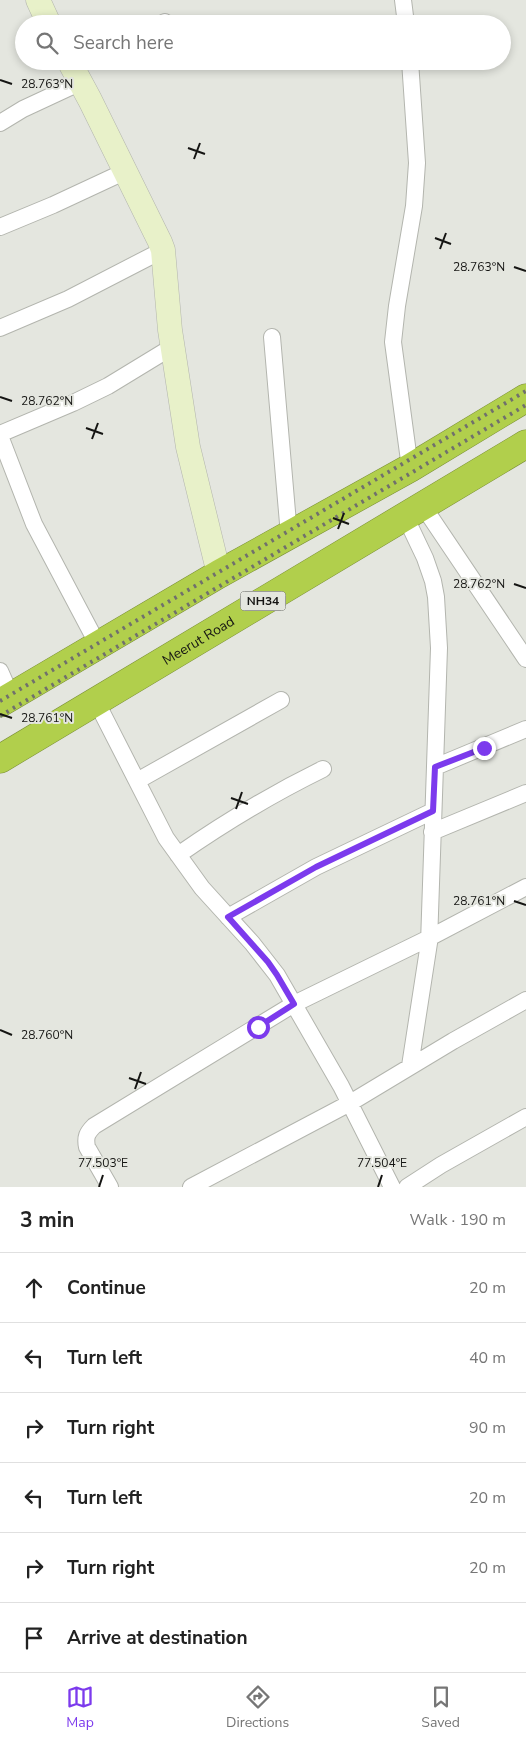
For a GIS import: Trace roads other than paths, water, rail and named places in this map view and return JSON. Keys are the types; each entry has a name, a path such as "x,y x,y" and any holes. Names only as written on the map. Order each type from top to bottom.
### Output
{"highway":[{"path":"6,699 219,574 410,468 526,398"},
{"name":"Meerut Road","path":"0,759 526,444"}],"street":[{"path":"38,0 45,15"},
{"path":"403,0 405,15"},
{"path":"74,70 155,229 163,250 172,347 191,464 219,574"},
{"path":"410,468 393,342 397,306 414,206 417,163 411,70"},
{"path":"0,122 80,82"},
{"path":"0,227 126,171"},
{"path":"0,328 68,299 163,250"},
{"path":"272,337 289,535"},
{"path":"98,645 34,524 0,435 73,404 108,386 172,347"},
{"path":"414,511 526,659"},
{"path":"410,1066 429,938 438,657 436,596 414,511"},
{"path":"0,671 6,699"},
{"path":"136,781 281,700"},
{"path":"96,701 166,838 202,888 268,962 277,975 350,1103 392,1187"},
{"path":"435,767 526,729"},
{"path":"178,856 278,792 323,769"},
{"path":"432,832 526,793"},
{"path":"228,917 316,867 433,811"},
{"path":"110,1187 87,1147 86,1139 88,1132 94,1126 294,1004 429,938 526,887"},
{"path":"192,1187 350,1103 410,1066 526,1000"},
{"path":"408,1187 441,1165 526,1117"}],"railway":[{"path":"0,701 526,391"},
{"path":"0,716 526,405"}]}
